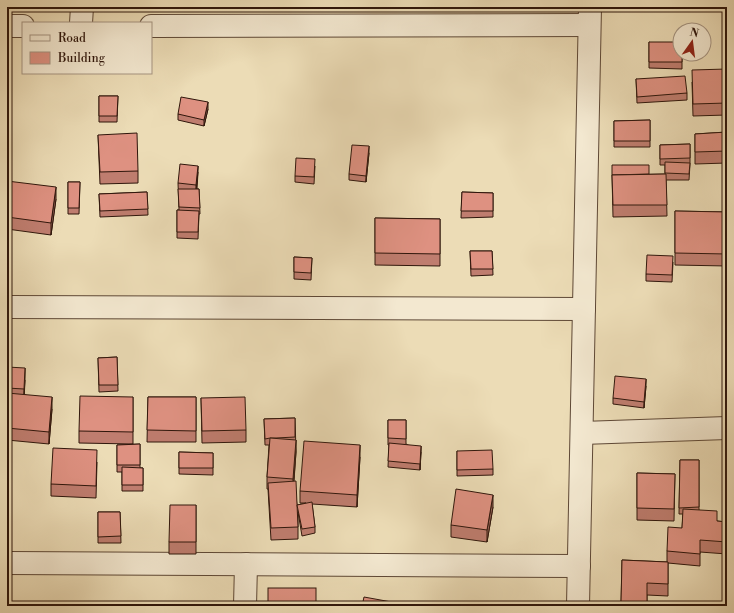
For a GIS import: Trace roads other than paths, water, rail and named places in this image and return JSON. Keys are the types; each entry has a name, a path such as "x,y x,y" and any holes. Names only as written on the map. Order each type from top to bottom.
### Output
{"street":[{"path":"81,22 82,7"},
{"path":"152,26 590,16 578,606"},
{"path":"7,26 22,26"},
{"path":"7,307 584,309"},
{"path":"582,433 727,428"},
{"path":"7,563 579,566"},
{"path":"245,606 246,564"}]}
